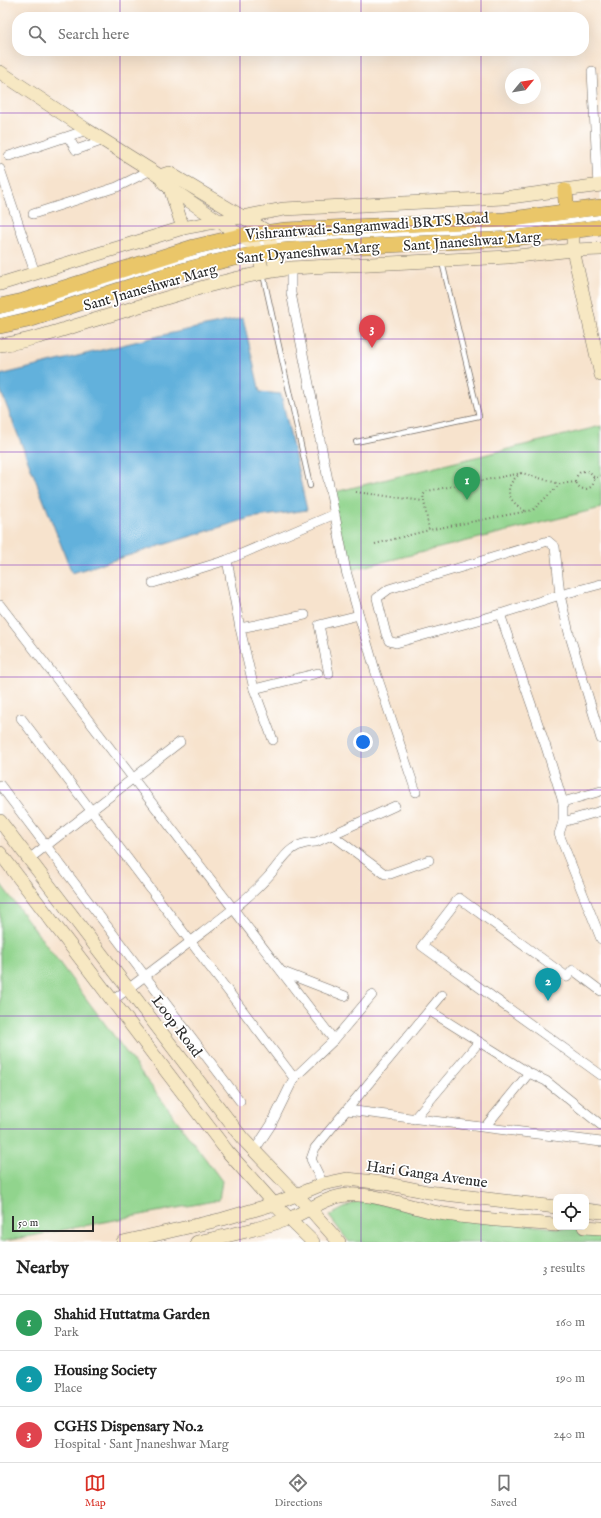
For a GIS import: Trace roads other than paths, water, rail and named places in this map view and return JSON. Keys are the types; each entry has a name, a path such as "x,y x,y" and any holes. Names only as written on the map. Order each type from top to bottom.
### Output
{"main road":[{"path":"565,191 567,212"},
{"name":"Sant Dyaneshwar Marg","path":"0,306 23,301 194,247 261,243 505,220 601,207"},
{"name":"Sant Dyaneshwar Marg","path":"0,326 28,320 199,266 261,243 507,239 601,227"}],"street":[{"path":"0,284 183,228 284,209 503,198 600,186 592,71"},
{"path":"0,72 155,173 170,188 218,221 261,243"},
{"path":"9,156 87,130"},
{"path":"68,137 76,150 104,140"},
{"path":"0,169 34,273"},
{"path":"33,214 155,173 169,173 244,217 276,270"},
{"path":"170,188 183,228"},
{"path":"573,231 573,250 599,359 601,375"},
{"path":"261,243 263,272"},
{"name":"Sant Jnaneshwar Marg","path":"0,345 32,338 205,286 263,272 291,268 508,257 601,248"},
{"path":"291,268 291,293 346,571 375,670 416,792"},
{"path":"153,583 227,560 335,514"},
{"path":"601,584 560,595 500,614 396,643 389,641 386,634 377,598 389,589 548,541 555,547 560,595 569,633 601,739"},
{"path":"227,560 240,628 254,689 273,740"},
{"path":"0,605 132,779 334,1040"},
{"path":"500,614 546,747 563,802 563,822 559,834 601,939"},
{"path":"240,628 305,615"},
{"path":"329,674 319,625 359,616"},
{"path":"254,689 318,673"},
{"path":"21,718 294,1078"},
{"path":"29,859 90,810 180,742"},
{"path":"0,785 240,1101"},
{"path":"563,802 601,791"},
{"path":"112,1001 233,909 268,878 283,856 293,847 304,842 316,842 395,806"},
{"path":"563,822 601,811"},
{"name":"Loop Road","path":"0,821 242,1138 310,1209 338,1242"},
{"path":"332,835 385,874 390,874 429,860"},
{"path":"0,853 227,1151 288,1219 313,1242"},
{"path":"601,991 573,970 567,977 459,898 422,946 601,1075"},
{"path":"282,972 345,996"},
{"path":"254,1151 271,1125 294,1078 334,1040 372,995"},
{"path":"323,1184 311,1158 315,1148 442,995"},
{"path":"430,1011 529,1073 546,1080 601,1125"},
{"path":"414,1119 479,1042"},
{"path":"485,1127 529,1073"},
{"path":"347,1110 601,1142"},
{"name":"Hari Ganga Avenue","path":"123,1242 223,1219 274,1204 323,1184 347,1179 384,1183 428,1192 553,1207"},
{"name":"Hari Ganga Avenue","path":"197,1242 229,1236 288,1219 335,1197 362,1196 446,1214 553,1225"},
{"path":"589,1210 601,1212"},
{"path":"589,1227 601,1228"}],"lane":[{"name":"Vishrantwadi-Sangamwadi BRTS Road","path":"0,316 25,310 196,256 261,243 506,229 601,217"},
{"path":"356,442 479,416 441,260"},
{"path":"263,272 310,486"}],"water":[{"path":"243,318 260,392 281,394 307,510 250,518 72,573 0,389 0,375 163,335"}],"place":[{"name":"CGHS Dispensary No.2","path":"372,348"},
{"name":"Shahid Huttatma Garden","path":"467,500"},
{"name":"Housing Society","path":"548,1001"}]}
